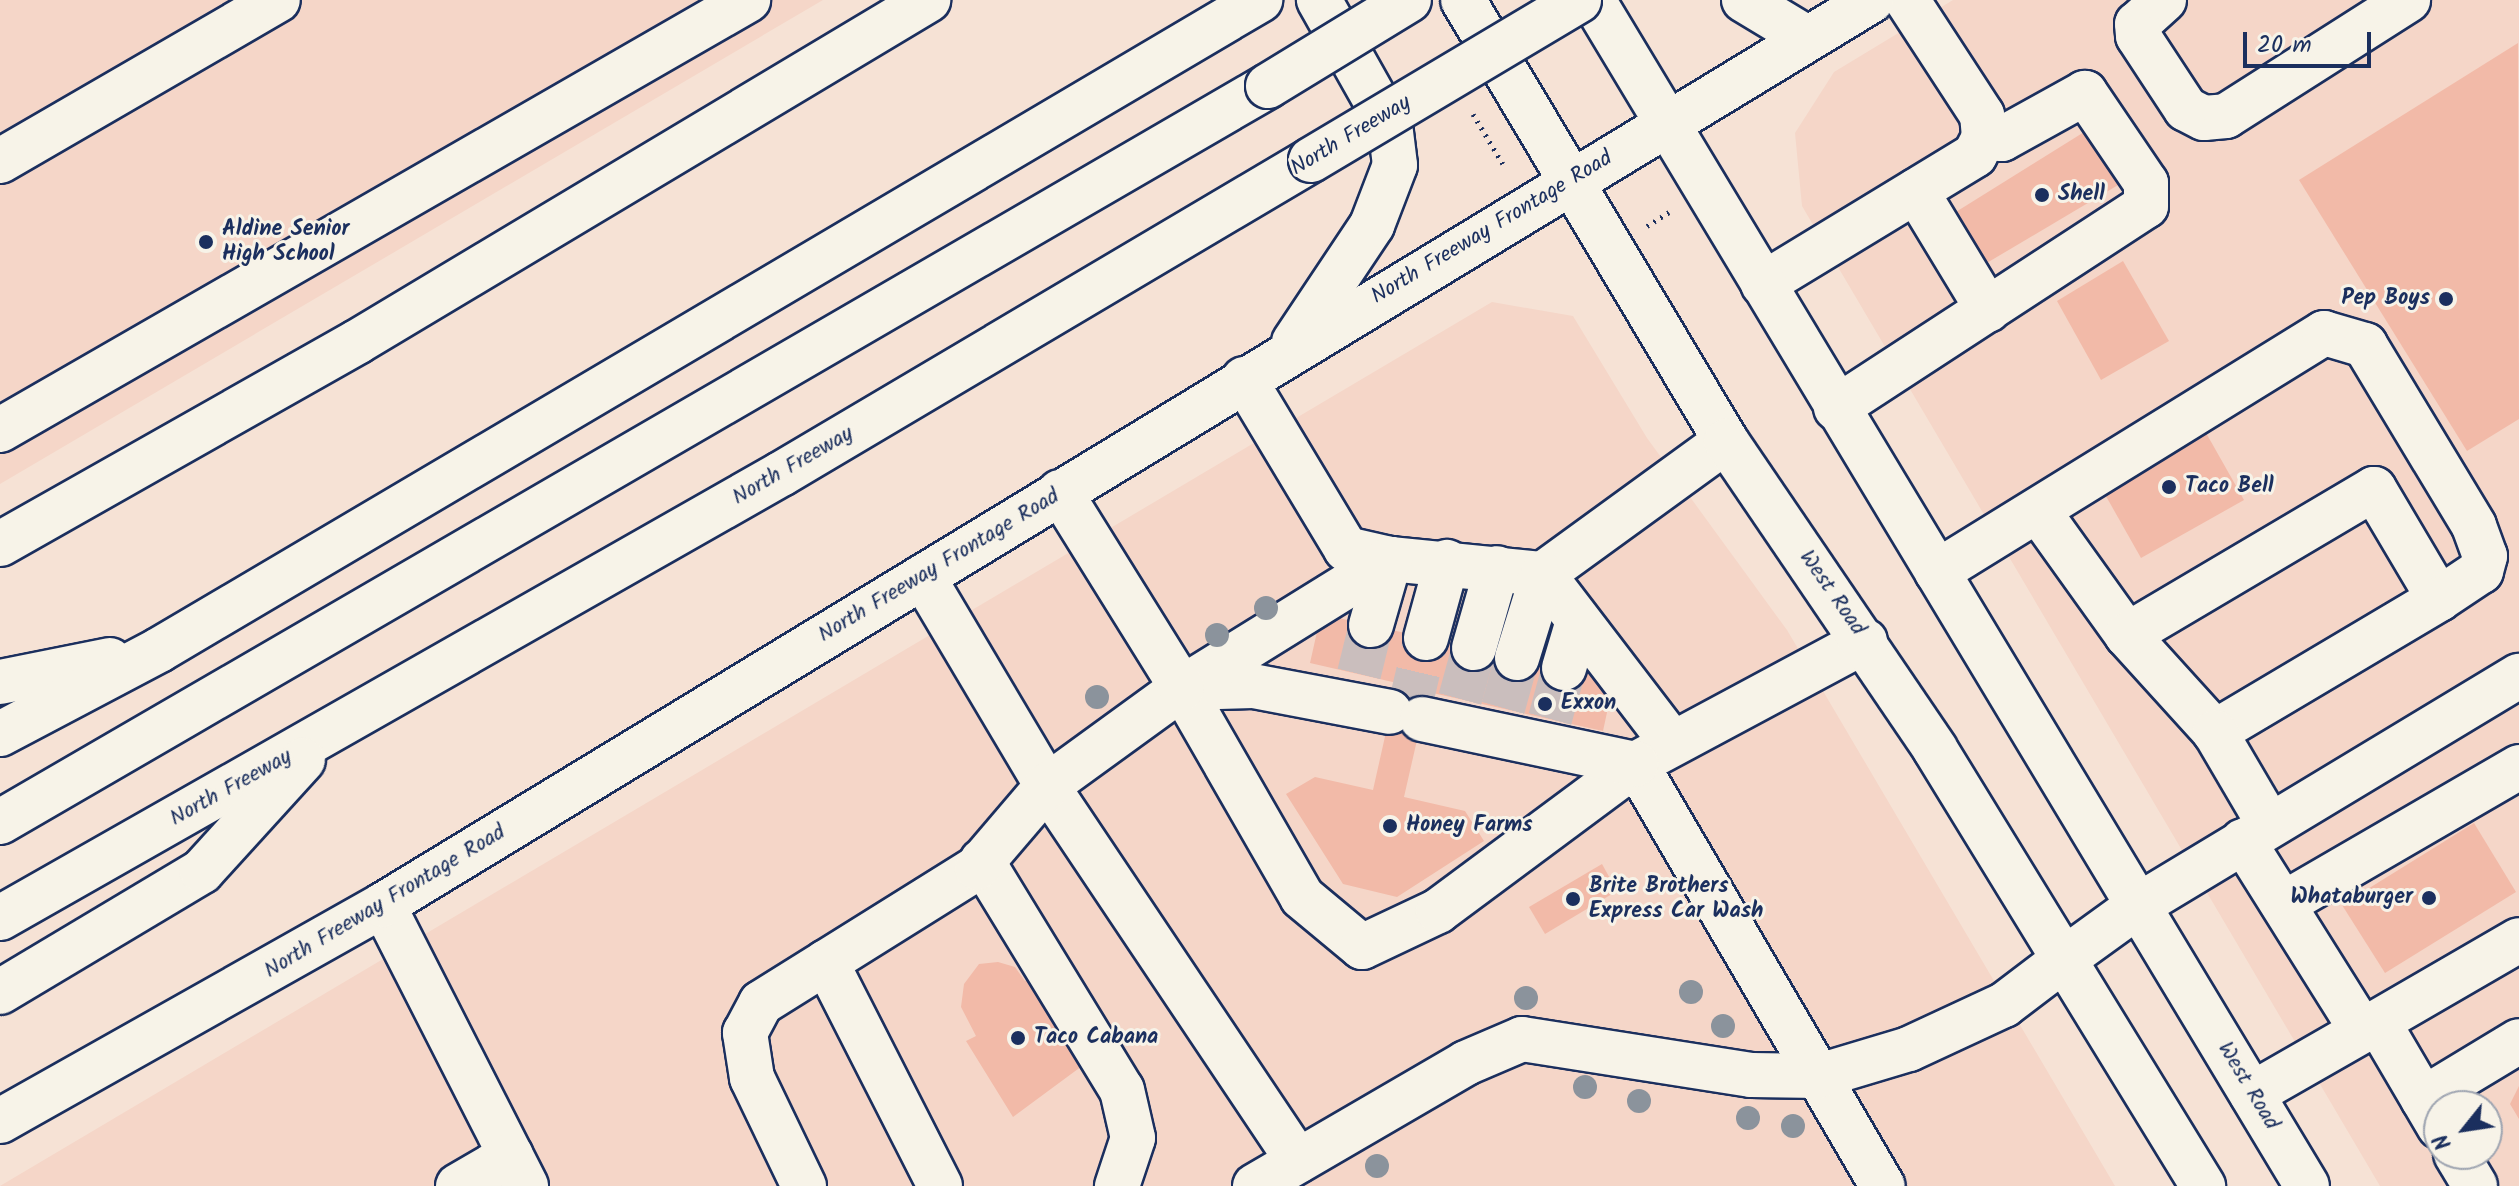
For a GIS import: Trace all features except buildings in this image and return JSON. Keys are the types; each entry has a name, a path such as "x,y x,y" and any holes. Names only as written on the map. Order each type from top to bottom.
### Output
{"main road":[{"path":"0,161 278,0"},
{"path":"0,430 748,0"},
{"path":"0,544 357,342 928,0"},
{"path":"1286,354 1372,225 1395,165 1390,126 1319,0"},
{"path":"0,822 1268,86 1409,0"},
{"name":"West Road","path":"1463,0 1726,441 1865,641 2203,1186"},
{"name":"North Freeway","path":"0,918 329,732 1311,160 1579,0"},
{"name":"West Road","path":"1593,0 2307,1186"},
{"path":"1744,0 1807,38"},
{"name":"North Freeway Frontage Road","path":"0,1121 383,905 1570,179 1872,0"},
{"path":"1763,284 1975,155 1984,137 1982,115 1907,0"},
{"path":"2164,0 2137,24 2138,36 2186,109 2204,118 2226,116 2408,0"},
{"path":"0,734 159,650 1245,9"},
{"path":"1836,408 2146,206 2148,196 2085,93 2002,139 1984,137"},
{"path":"1916,191 1988,310"},
{"path":"1937,572 2039,512 2324,333 2365,345 2474,526 2485,556 2481,571 2215,732"},
{"path":"1244,379 1346,549 1390,559 1447,562 1543,574 1578,621 1653,752 1819,1076 1883,1186"},
{"path":"1517,658 1543,574 1726,441"},
{"path":"2127,635 2374,489 2439,599"},
{"path":"1060,492 1182,688 1302,897 1362,947 1438,911 1653,752 1865,641"},
{"path":"2039,512 2127,635 2215,732 2283,904 2423,1101"},
{"path":"1371,625 1390,559"},
{"path":"804,1186 752,1078 745,1033 761,1003 982,861 1047,786 1182,688 1390,559"},
{"path":"1426,638 1447,562"},
{"path":"1474,648 1497,568"},
{"path":"923,577 1047,786 1298,1161"},
{"path":"1564,668 1578,621"},
{"path":"0,682 159,650"},
{"path":"1255,1186 1466,1063 1522,1039 1751,1075 1819,1076 1909,1049 2004,1005 2139,905 2519,676"},
{"path":"1182,688 1253,686 1405,705 1653,752"},
{"path":"0,992 202,871 329,732"},
{"path":"2283,904 2519,767"},
{"path":"982,861 1122,1090 1133,1138 1117,1186"},
{"path":"383,905 522,1178 458,1186"},
{"path":"2252,1094 2519,940"},
{"path":"826,962 940,1186"},
{"path":"2458,1090 2519,1041"}],"path":[{"path":"1643,228 1681,205"}],"shaded area":[{"name":"Aldine Senior High School","path":"0,0 823,0 0,484"},
{"path":"1953,0 2519,0 2519,1186 2380,1186 1802,206 1795,133 1834,72"},
{"path":"1492,302 1573,316 1647,438 1787,630 2115,1186 0,1186"}],"tunnel":[{"path":"1359,674 1371,625"},
{"path":"1408,715 1426,638"},
{"path":"1460,699 1474,648"},
{"path":"1503,708 1517,658"},
{"path":"1550,719 1564,668"}],"place":[{"name":"Shell","path":"2042,195"},
{"name":"Aldine Senior High School","path":"206,242"},
{"name":"Pep Boys","path":"2446,299"},
{"name":"Taco Bell","path":"2169,487"},
{"name":"Exxon","path":"1545,704"},
{"name":"Honey Farms","path":"1390,826"},
{"name":"Whataburger","path":"2429,898"},
{"name":"Brite Brothers Express Car Wash","path":"1573,899"},
{"name":"Taco Cabana","path":"1018,1038"}]}
